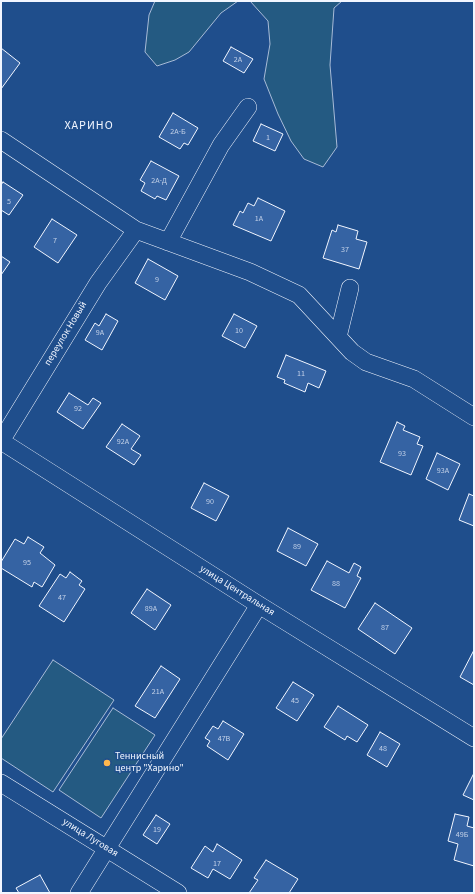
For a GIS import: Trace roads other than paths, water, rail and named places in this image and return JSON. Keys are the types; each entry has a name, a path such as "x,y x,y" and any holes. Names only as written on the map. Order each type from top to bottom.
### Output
{"street":[{"path":"168,242 221,145 248,107"},
{"path":"1,140 136,230 250,272 299,295 352,352 366,362 414,379 474,416"},
{"name":"переулок Новый","path":"1,441 98,283 136,230"},
{"path":"338,336 350,288"},
{"name":"улица Центральная","path":"1,441 258,605 474,738"},
{"path":"79,893 258,605"},
{"name":"улица Луговая","path":"1,784 178,893"}],"place":[{"name":"Теннисный центр \"Харино\"","path":"107,763"}],"district":[{"name":"ХАРИНО","path":"89,126"}]}
